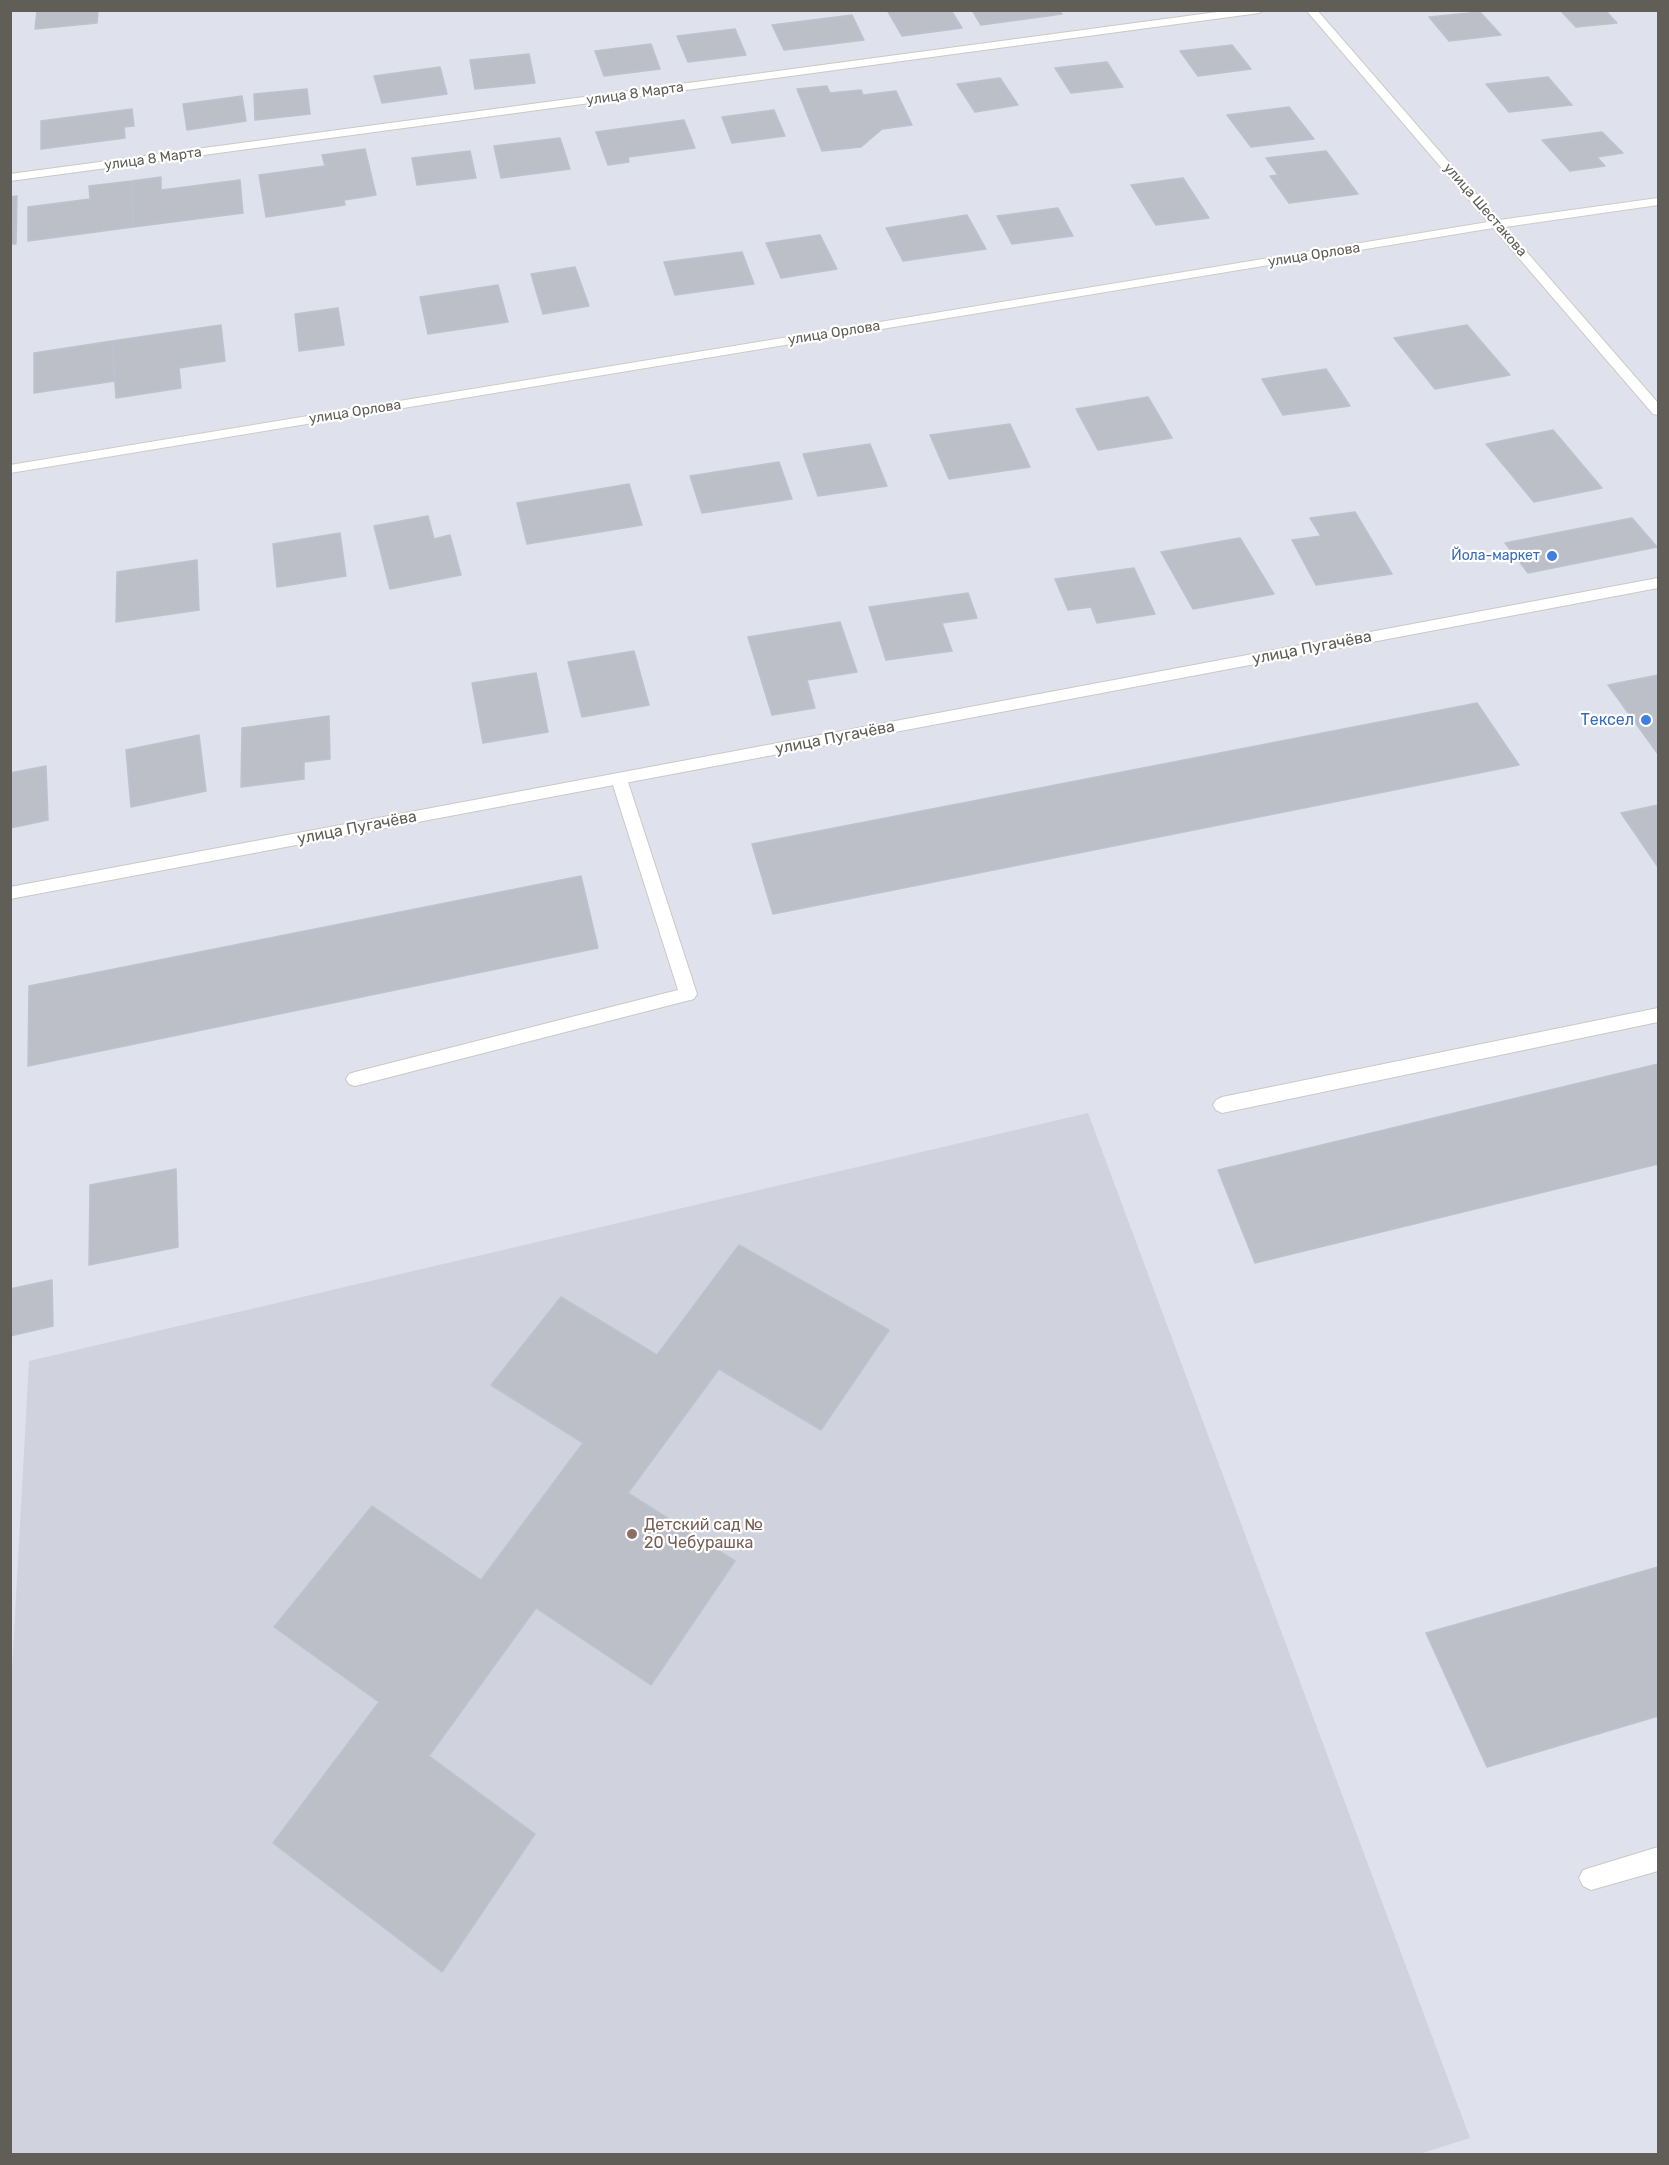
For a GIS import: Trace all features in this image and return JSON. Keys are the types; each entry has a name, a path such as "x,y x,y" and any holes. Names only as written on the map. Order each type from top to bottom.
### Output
{"street":[{"name":"улица 8 Марта","path":"10,178 1259,10"},
{"name":"улица Шестакова","path":"1311,10 1659,411"},
{"name":"улица Орлова","path":"10,469 1498,224 1659,201"},
{"name":"улица Пугачёва","path":"10,893 1659,583"},
{"path":"354,1078 688,994 619,779"},
{"path":"1222,1105 1659,1015"},
{"path":"1591,1878 1659,1859"}],"shaded area":[{"name":"Детский сад № 20 Чебурашка","path":"1088,1113 1470,2138 1419,2154 11,2154 10,1706 29,1361"}],"building":[{"path":"37,10 98,10 97,23 35,29"},
{"path":"887,10 951,10 962,28 902,36"},
{"path":"972,10 1059,10 1062,14 981,25"},
{"path":"1560,10 1605,10 1617,23 1576,27"},
{"path":"1480,12 1501,35 1449,41 1429,17"},
{"path":"852,15 864,40 784,50 772,25"},
{"path":"735,29 746,55 688,62 677,36"},
{"path":"651,44 660,69 604,76 595,51"},
{"path":"1232,45 1251,69 1198,76 1180,51"},
{"path":"529,54 535,83 475,89 470,60"},
{"path":"1107,62 1123,87 1071,93 1055,68"},
{"path":"440,67 447,94 382,103 374,76"},
{"path":"1548,77 1572,105 1509,112 1486,84"},
{"path":"1000,78 1018,105 975,112 957,84"},
{"path":"827,86 830,93 861,90 863,95 896,91 912,125 882,129 861,147 822,151 797,89"},
{"path":"307,89 310,114 255,120 254,94"},
{"path":"242,96 246,121 187,130 183,104"},
{"path":"1289,107 1314,139 1251,147 1227,115"},
{"path":"132,109 134,126 124,127 125,138 41,149 41,121"},
{"path":"774,110 785,136 732,143 722,117"},
{"path":"684,120 695,148 628,157 629,162 608,165 596,132"},
{"path":"1602,132 1623,153 1597,157 1605,166 1570,171 1542,140"},
{"path":"560,138 570,169 501,178 494,146"},
{"path":"365,149 376,195 344,200 345,205 266,217 259,175 325,166 322,155"},
{"path":"470,151 476,178 417,185 412,158"},
{"path":"1326,151 1358,194 1289,203 1270,176 1278,175 1266,158"},
{"path":"161,177 161,190 240,180 243,213 133,227 132,181"},
{"path":"1183,178 1209,218 1156,225 1131,185"},
{"path":"132,181 133,227 28,241 28,207 90,199 89,186"},
{"path":"17,196 16,244 10,244 10,197"},
{"path":"1058,208 1073,236 1012,244 997,216"},
{"path":"967,215 986,249 903,261 886,228"},
{"path":"820,235 837,269 781,278 766,243"},
{"path":"742,252 754,284 675,295 664,262"},
{"path":"575,267 589,306 543,314 531,274"},
{"path":"498,285 508,322 428,334 420,297"},
{"path":"338,308 344,345 299,351 295,314"},
{"path":"221,325 225,361 179,368 181,388 116,398 112,341"},
{"path":"1467,325 1510,375 1435,389 1394,338"},
{"path":"112,341 115,381 34,393 34,353"},
{"path":"1326,369 1350,406 1283,415 1262,379"},
{"path":"1148,397 1172,438 1098,450 1076,409"},
{"path":"1010,424 1030,467 949,479 930,435"},
{"path":"1553,430 1602,488 1534,502 1486,444"},
{"path":"870,444 887,486 818,496 803,454"},
{"path":"779,462 792,499 702,513 690,476"},
{"path":"629,484 642,525 527,544 517,503"},
{"path":"1355,512 1392,574 1316,585 1292,540 1321,536 1310,518"},
{"path":"428,516 434,539 450,535 461,575 390,589 374,526"},
{"path":"1632,518 1657,547 1528,573 1505,543"},
{"path":"340,533 346,576 277,587 273,544"},
{"path":"1240,538 1274,594 1193,609 1161,552"},
{"path":"197,560 199,610 116,622 117,572"},
{"path":"1134,568 1155,614 1097,623 1091,607 1068,610 1055,579"},
{"path":"968,593 977,618 942,623 952,651 886,660 869,607"},
{"path":"840,622 857,672 807,680 815,708 772,715 748,637"},
{"path":"634,651 649,705 582,717 568,662"},
{"path":"536,673 548,732 483,743 472,683"},
{"name":"Тексел","path":"1658,675 1658,754 1608,685"},
{"path":"1477,703 1519,765 773,914 752,844"},
{"path":"329,716 330,759 304,762 304,779 241,787 242,728"},
{"path":"199,735 206,791 131,807 126,750"},
{"path":"46,766 48,820 10,828 10,773"},
{"path":"1658,805 1658,867 1621,813"},
{"path":"581,876 598,948 28,1066 29,986"},
{"path":"1658,1064 1658,1164 1255,1263 1218,1170"},
{"path":"176,1169 178,1247 89,1265 90,1185"},
{"path":"739,1245 889,1330 821,1430 719,1369 628,1493 735,1561 651,1685 536,1608 429,1756 535,1834 442,1972 273,1843 379,1702 274,1627 372,1506 481,1580 583,1443 491,1385 561,1297 657,1355"},
{"path":"52,1280 53,1326 10,1336 10,1289"},
{"path":"1658,1567 1658,1716 1487,1767 1426,1633"}],"place":[{"name":"Йола-маркет","path":"1552,556"},
{"name":"Тексел","path":"1646,720"},
{"name":"Детский сад № 20 Чебурашка","path":"632,1534"}]}
